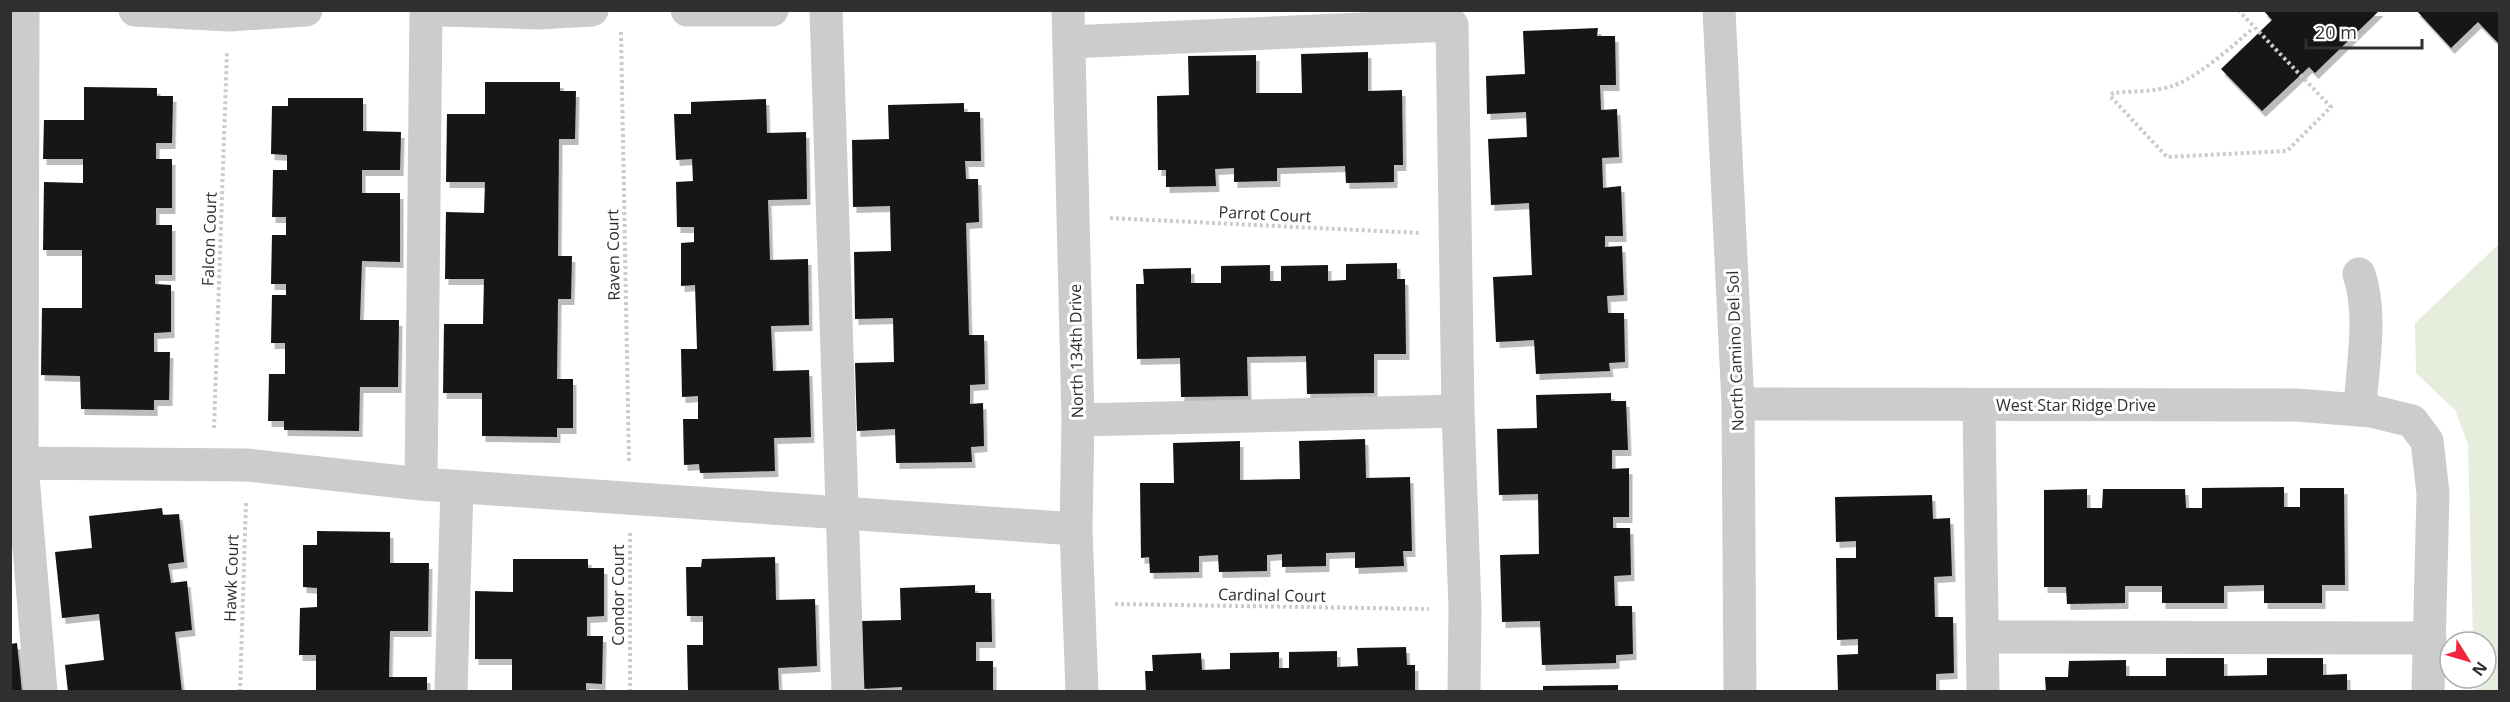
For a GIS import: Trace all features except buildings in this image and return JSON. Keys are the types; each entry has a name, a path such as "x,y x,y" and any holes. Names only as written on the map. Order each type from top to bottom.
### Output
{"street":[{"path":"22,10 16,463 41,692"},
{"path":"135,10 228,15 306,10"},
{"path":"421,484 426,10"},
{"path":"442,10 606,16"},
{"path":"687,10 772,10"},
{"path":"826,10 848,692"},
{"name":"North Camino Del Sol","path":"1719,10 1738,404 1740,692"},
{"path":"1069,26 1452,25 1458,411 1465,609 1464,692"},
{"name":"North 134th Drive","path":"1069,26 1078,420 1076,529 1082,692"},
{"path":"2359,274 2364,289 2366,311 2360,410"},
{"name":"West Star Ridge Drive","path":"1738,404 2296,405 2360,410 2412,421 2427,441 2433,493 2430,638"},
{"path":"1979,405 1983,692"},
{"path":"1078,420 1458,411"},
{"path":"16,463 247,465 457,487 1076,529"},
{"path":"451,692 457,487"},
{"path":"1983,637 2430,638 2428,692"}],"path":[{"path":"2238,10 2331,107 2288,151 2167,157 2110,96 2113,93 2170,87 2185,80 2253,28"},
{"name":"Falcon Court","path":"213,464 228,15"},
{"name":"Raven Court","path":"606,16 630,499"},
{"name":"Parrot Court","path":"1073,216 1455,235"},
{"name":"Hawk Court","path":"240,692 247,465"},
{"name":"Condor Court","path":"630,499 630,692"},
{"name":"Cardinal Court","path":"1079,604 1465,609"}],"green space":[{"path":"2499,244 2499,691 2475,691 2498,690 2498,630 2473,630 2468,444 2455,410 2416,373 2415,323"}]}
